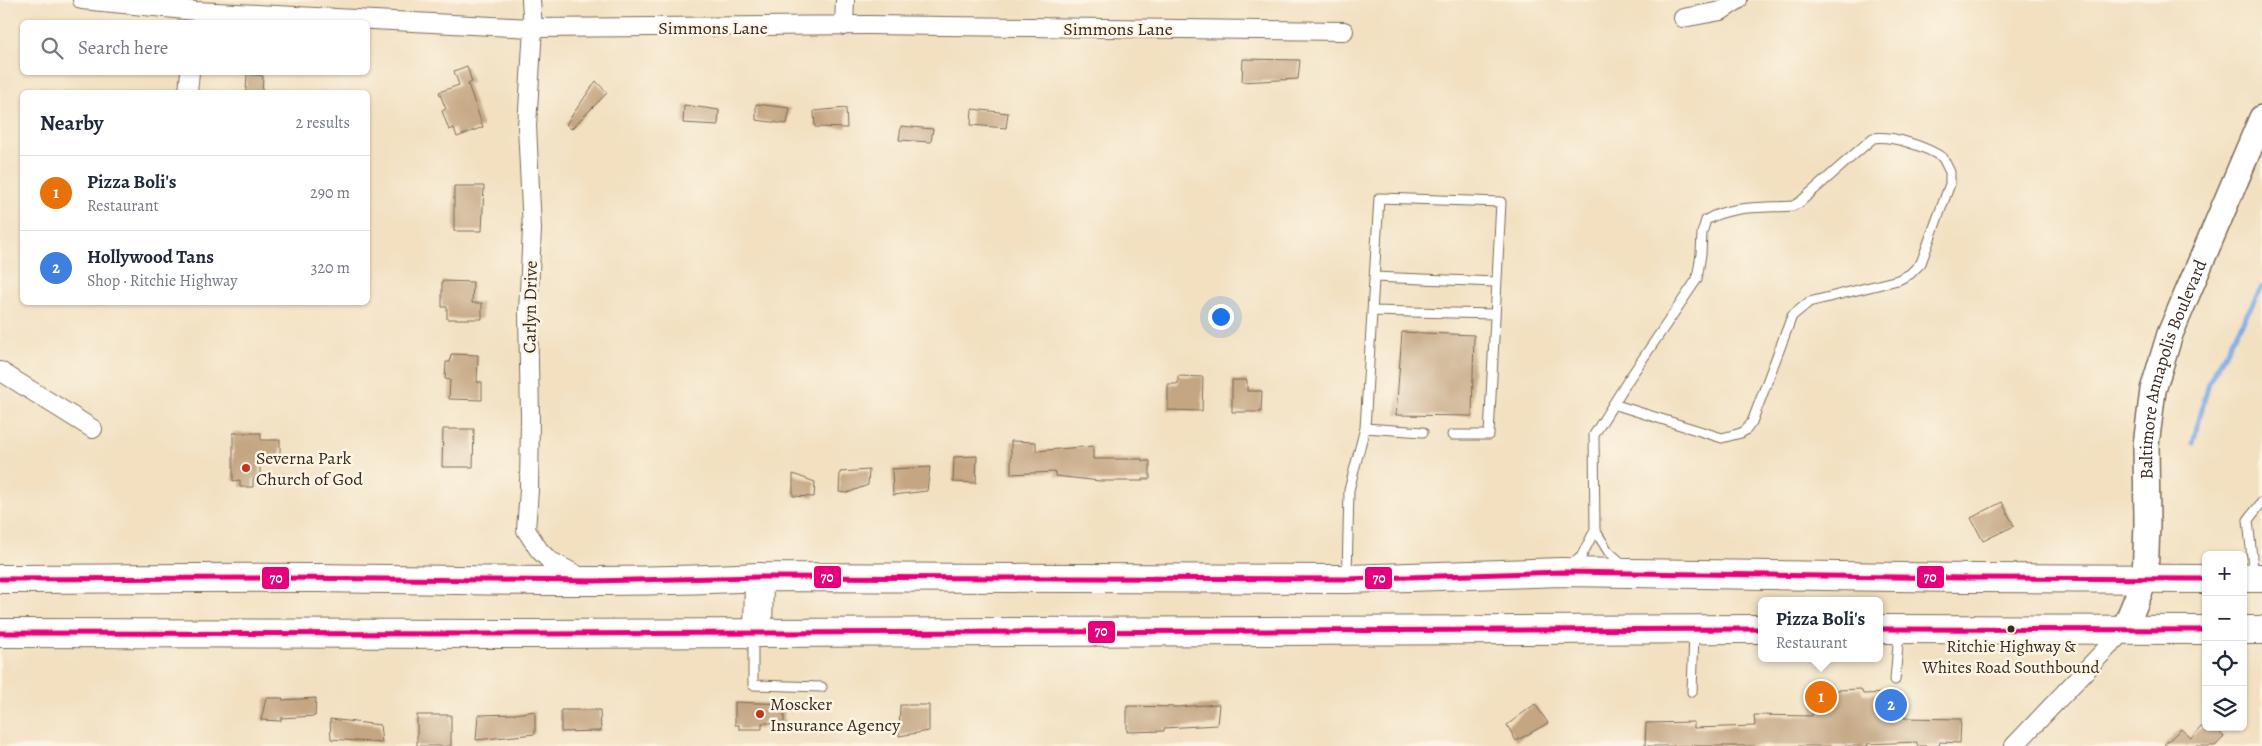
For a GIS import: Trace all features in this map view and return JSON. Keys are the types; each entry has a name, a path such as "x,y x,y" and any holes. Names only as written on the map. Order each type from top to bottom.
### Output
{"highway":[{"path":"0,579 266,578 590,581 682,581 758,578 1347,579 1561,572 2202,579"},
{"path":"756,633 758,578"},
{"path":"0,633 1758,630"},
{"path":"1890,630 2202,630"},
{"path":"2247,630 2262,630"}],"main road":[{"name":"Baltimore Annapolis Boulevard","path":"2124,630 2145,579 2147,524 2146,446 2153,390 2170,334 2262,118"}],"street":[{"name":"Simmons Lane","path":"82,0 195,17 287,20"},
{"name":"Carlyn Drive","path":"531,0 533,28 527,126 532,229 528,313 530,416 526,530 539,550 549,560 590,581"},
{"path":"844,26 845,0"},
{"path":"1684,18 1721,11 1738,0"},
{"name":"Simmons Lane","path":"370,23 533,28 844,26 1344,31"},
{"path":"188,90 190,75"},
{"path":"0,371 93,429"},
{"path":"2014,746 2124,630"}],"lane":[{"path":"1561,572 1581,557 1595,530 1594,434 1613,404 1697,279 1702,233 1706,220 1718,213 1793,206 1873,138 1884,136 1905,142 1943,158 1950,172 1950,184 1922,263 1910,274 1898,280 1809,302 1800,308 1792,316 1765,390 1752,422 1746,430 1722,438 1613,404"},
{"path":"1347,579 1349,490 1365,428 1379,198 1501,202 1489,435 1452,434"},
{"path":"1374,277 1496,278"},
{"path":"1372,310 1494,314"},
{"path":"1365,428 1423,432"},
{"path":"2253,578 2248,520 2262,502"},
{"path":"1595,530 1608,552 1634,574"},
{"path":"1692,692 1694,629"},
{"path":"1890,630 1895,680"},
{"path":"756,633 753,685 822,687"}],"building":[{"path":"1243,59 1300,60 1298,79 1242,82"},
{"path":"467,66 472,82 468,84 483,127 457,137 454,128 449,130 442,111 446,109 439,92 459,85 454,71"},
{"path":"247,75 263,76 262,90 246,90"},
{"path":"596,81 607,93 571,129 566,124"},
{"path":"756,104 790,108 787,124 756,120"},
{"path":"684,105 719,110 718,125 683,123"},
{"path":"846,108 847,128 815,127 814,111"},
{"path":"972,109 1008,113 1006,128 971,125"},
{"path":"901,126 933,129 931,142 899,140"},
{"path":"454,186 484,186 482,231 454,231"},
{"path":"442,281 473,282 472,303 482,303 482,319 447,319 447,307 442,307"},
{"path":"1402,332 1474,335 1472,416 1396,415"},
{"path":"451,354 478,355 477,382 482,382 482,400 449,399 450,380 445,379 446,362 450,362"},
{"path":"1178,376 1203,377 1202,411 1168,410 1168,384 1178,384"},
{"path":"1232,380 1247,380 1247,391 1262,391 1261,412 1232,412"},
{"path":"443,429 474,429 473,467 442,467"},
{"name":"Severna Park Church of God","path":"233,433 261,433 261,440 280,440 280,457 260,457 260,479 253,479 253,487 240,487 240,480 233,481"},
{"path":"1011,441 1036,442 1036,451 1093,446 1093,459 1142,459 1142,461 1150,461 1150,479 1142,479 1142,481 1100,481 1055,476 1055,472 1011,474"},
{"path":"977,456 976,483 953,482 954,457"},
{"path":"930,467 927,491 893,495 892,469"},
{"path":"869,470 868,485 847,493 839,492 840,472"},
{"path":"793,474 815,482 814,497 793,496"},
{"path":"2002,502 2014,526 1983,541 1971,518"},
{"path":"1861,689 1863,694 1891,693 1904,707 1904,718 1961,719 1960,743 1940,742 1939,746 1917,746 1917,742 1867,744 1868,746 1645,746 1646,723 1694,722 1694,728 1755,726 1754,715 1812,716 1814,691"},
{"path":"266,698 283,698 282,700 316,698 315,716 281,718 281,721 261,720"},
{"name":"Moscker Insurance Agency","path":"735,702 784,704 784,723 762,723 762,729 739,729 739,725 735,725"},
{"path":"1219,704 1217,725 1164,728 1164,731 1127,732 1127,706 1177,707"},
{"path":"1535,704 1548,723 1516,741 1507,725"},
{"path":"900,705 929,705 929,731 899,736"},
{"path":"561,710 600,710 601,731 561,732"},
{"path":"535,711 535,734 476,740 478,715 515,714"},
{"path":"417,715 451,715 451,746 417,746"},
{"path":"330,719 380,725 382,743 331,739"},
{"path":"2201,727 2202,731 2219,731 2224,737 2215,746 2163,746 2181,729 2191,738"}],"waterway":[{"path":"2193,443 2209,382 2262,287"}],"transit line":[{"name":"70","path":"0,579 280,578 594,581 759,577 1347,579 1561,572 1966,578 2202,579"},
{"name":"70","path":"0,633 531,634 1758,629"},
{"name":"70","path":"1883,629 2202,630"}],"place":[{"name":"Severna Park Church of God","path":"246,468"},
{"name":"Ritchie Highway & Whites Road Southbound","path":"2011,629"},
{"name":"Pizza Boli's","path":"1821,697"},
{"name":"Hollywood Tans","path":"1891,705"},
{"name":"Moscker Insurance Agency","path":"760,714"}]}
